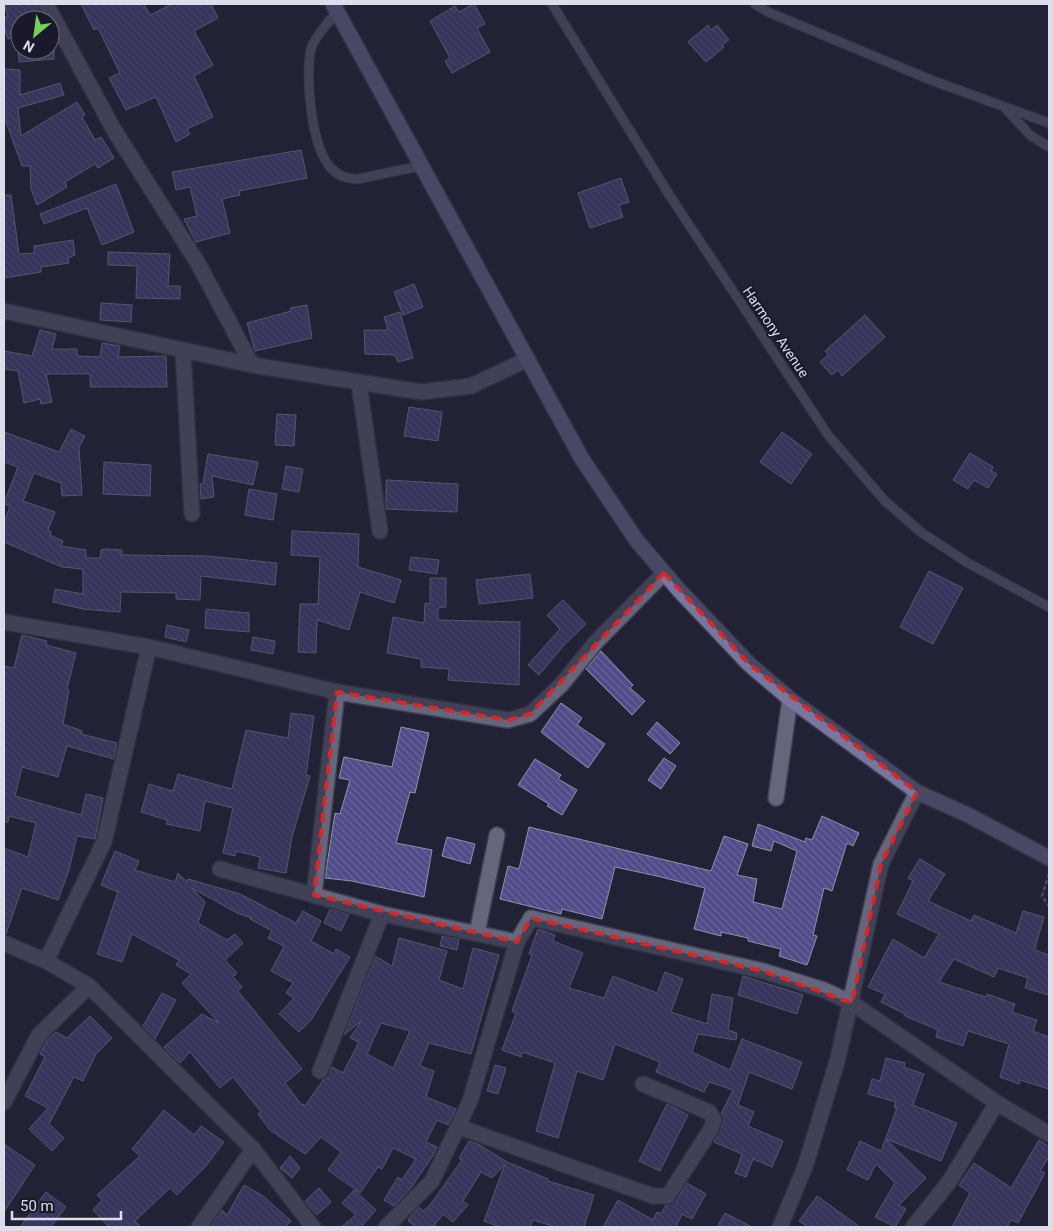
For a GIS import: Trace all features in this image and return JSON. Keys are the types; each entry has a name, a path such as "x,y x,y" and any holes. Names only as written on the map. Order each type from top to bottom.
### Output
{"street":[{"path":"46,4 114,130 199,265 252,365"},
{"path":"335,7 420,166 582,459 637,540 664,573 749,664 790,699 917,792 968,815 1049,858"},
{"path":"4,311 252,365 421,392 471,386 528,359"},
{"path":"183,351 192,514"},
{"path":"359,383 380,531"},
{"path":"4,622 149,648 337,692 508,720 530,714 561,685 596,642 664,573"},
{"path":"46,961 104,842 149,648"},
{"path":"314,895 337,692"},
{"path":"776,798 790,699"},
{"path":"780,1227 806,1164 838,1058 852,1003 881,864 917,792"},
{"path":"478,933 497,835"},
{"path":"220,869 382,914 517,942"},
{"path":"320,1071 382,914"},
{"path":"386,1227 432,1181 459,1126 470,1102 517,942 531,918 763,971 824,990 852,1003 996,1103 1049,1134"},
{"path":"4,943 46,961 89,986 139,1038 253,1149 313,1227"},
{"path":"4,1102 39,1035 89,986"},
{"path":"459,1126 653,1196 668,1196 711,1129 714,1120 708,1112 643,1084"},
{"path":"913,1227 949,1182 996,1103"},
{"path":"199,1227 253,1149"}],"lane":[{"name":"Harmony Avenue","path":"552,4 670,196 828,435 885,501 922,533 968,563 1049,607"},
{"path":"755,4 768,12 823,36 1005,108 1034,116 1049,123"},
{"path":"335,7 311,49 310,95 314,130 330,167 348,179 358,179 420,166"},
{"path":"1005,108 1030,135 1049,147"}],"path":[{"path":"1049,874 1042,896 1049,906"}],"highlighted area":[{"path":"664,573 749,664 917,792 881,864 852,1003 763,971 531,918 517,942 314,895 337,692 508,720 530,714"}],"building":[{"path":"4,4 37,4 40,10 10,10 10,38 8,39 4,27 4,18 8,16"},
{"path":"81,4 144,4 150,15 172,4 211,4 218,18 194,31 213,65 194,76 213,117 187,129 190,134 176,142 156,97 126,110 109,78 120,73 98,28 94,30"},
{"path":"474,4 485,24 477,28 490,52 452,73 445,61 450,58 430,21 455,6 459,12"},
{"path":"708,25 711,30 717,25 729,40 722,45 724,47 706,62 688,42"},
{"path":"19,60 42,60 19,62"},
{"path":"4,69 20,70 20,95 60,83 64,95 18,108 21,136 77,102 85,115 82,117 95,140 101,137 114,158 98,168 95,164 65,182 67,187 37,205 31,189 30,166 22,166 6,122 4,122"},
{"path":"301,150 307,178 239,191 240,195 222,199 230,233 196,242 184,219 197,216 190,187 176,190 172,172"},
{"path":"621,178 629,202 619,205 623,217 590,228 578,193"},
{"path":"116,184 134,232 102,245 87,208 44,224 40,214"},
{"path":"4,195 11,195 19,254 34,253 34,246 73,240 75,255 68,258 69,263 41,267 41,272 4,278"},
{"path":"108,252 170,254 168,286 180,286 180,299 136,298 137,266 108,265"},
{"path":"414,284 423,307 403,315 394,292"},
{"path":"101,303 132,305 131,322 100,320"},
{"path":"307,305 312,338 255,351 247,323 291,311 290,308"},
{"path":"400,312 413,358 398,362 395,355 365,354 364,330 388,330 384,317"},
{"path":"865,315 885,337 842,376 838,370 832,375 820,362 828,355 825,351"},
{"path":"40,330 56,334 52,349 77,349 77,356 100,357 102,343 120,346 118,357 166,356 167,387 90,387 90,374 46,374 52,402 41,404 40,399 24,403 18,371 4,369 4,351 32,356"},
{"path":"409,407 442,412 438,441 404,436"},
{"path":"277,414 296,415 294,446 275,445"},
{"path":"71,429 85,436 79,447 82,495 62,496 61,483 34,473 23,501 55,512 48,530 51,532 50,535 63,541 61,546 86,550 86,558 100,558 101,550 105,549 122,550 122,555 207,556 277,563 275,585 201,576 200,600 176,599 176,593 121,592 120,612 83,609 53,602 55,589 83,594 83,569 62,567 4,542 4,522 10,507 4,503 18,467 4,462 4,432 59,452"},
{"path":"782,432 812,454 791,484 760,462"},
{"path":"970,453 993,467 991,471 997,474 988,488 974,480 968,489 953,480"},
{"path":"208,454 258,462 253,485 212,476 214,497 201,499 200,484 203,484"},
{"path":"104,462 151,465 150,496 103,494"},
{"path":"286,466 303,469 299,492 282,489"},
{"path":"386,480 458,484 457,512 386,509"},
{"path":"249,489 277,494 273,520 245,515"},
{"path":"292,531 359,534 358,567 401,580 394,603 360,592 349,630 317,620 316,653 298,652 300,604 318,604 320,557 291,555"},
{"path":"411,557 439,560 437,574 409,570"},
{"path":"929,571 963,588 933,644 900,627"},
{"path":"530,574 533,598 479,604 476,580"},
{"path":"430,578 446,578 446,607 438,608 438,620 520,622 519,685 448,680 449,669 421,667 421,659 387,653 393,617 424,623 425,603 430,604"},
{"path":"563,600 586,624 564,645 539,675 528,665 560,629 547,615"},
{"path":"206,609 249,613 249,632 205,628"},
{"path":"167,625 189,630 186,642 165,637"},
{"path":"22,635 47,641 46,645 76,653 67,689 69,690 63,724 82,731 81,734 117,743 114,759 67,746 58,777 22,767 15,796 81,815 86,794 103,798 95,839 77,836 69,870 58,900 22,888 6,934 4,934 4,848 28,857 36,823 9,816 8,822 4,822 4,666 14,668"},
{"path":"253,637 275,641 273,654 251,650"},
{"path":"601,651 633,685 630,688 645,701 632,715 586,669"},
{"path":"561,703 582,718 577,725 605,744 588,768 541,732"},
{"path":"291,713 314,716 306,775 310,776 292,837 286,873 258,868 260,857 236,851 235,856 223,853 233,808 205,801 200,831 166,824 167,820 141,812 149,784 173,791 178,774 232,789 246,730 288,738"},
{"path":"657,722 680,743 670,754 647,734"},
{"path":"401,727 429,733 415,793 410,792 396,843 432,850 424,897 352,881 325,878 335,813 340,814 350,780 339,778 344,757 392,767"},
{"path":"664,758 676,766 661,789 648,780"},
{"path":"535,759 561,775 558,779 577,790 562,815 547,806 549,804 518,785"},
{"path":"822,816 859,833 853,846 847,843 832,891 824,888 813,935 817,936 807,965 779,956 781,949 748,941 748,938 721,932 721,936 694,929 705,888 657,876 615,867 602,919 562,909 561,914 500,899 508,866 519,869 529,827 711,871 724,836 748,844 737,875 757,879 753,902 782,909 797,851 774,841 771,851 752,846 758,824 805,842 806,838 812,840"},
{"path":"447,837 475,844 470,864 442,856"},
{"path":"115,851 139,861 135,870 175,882 178,873 187,882 188,879 240,894 296,923 303,911 321,921 311,941 334,954 336,949 350,957 311,1020 299,1032 279,1014 294,998 286,993 293,983 271,971 284,946 268,938 272,931 250,919 252,918 237,913 192,888 205,902 198,923 227,940 235,934 243,943 225,960 237,973 233,977 242,987 238,991 302,1069 285,1083 302,1105 305,1106 332,1067 343,1073 359,1042 350,1038 361,1021 344,1035 375,956 392,966 399,938 447,951 439,980 463,989 473,948 499,955 471,1054 429,1043 420,1066 434,1071 426,1097 456,1109 448,1125 437,1120 426,1142 437,1147 432,1157 411,1188 394,1206 384,1200 398,1177 402,1180 416,1159 393,1148 382,1169 378,1167 360,1193 328,1170 341,1152 321,1137 305,1154 270,1130 258,1114 261,1112 233,1077 220,1088 190,1052 180,1063 164,1047 202,1014 219,1023 182,983 191,974 176,965 179,960 132,934 122,962 97,954 118,892 101,885","holes":["381,1023 410,1031 393,1068 367,1054"]},
{"path":"920,859 945,874 928,901 971,921 974,915 1016,933 1023,911 1044,917 1035,950 1049,955 1049,995 1025,988 1028,978 998,968 994,977 954,959 939,982 986,997 987,994 1015,1004 1012,1012 1037,1020 1033,1031 1049,1037 1049,1089 1020,1080 1019,1084 1000,1077 1009,1044 968,1031 963,1046 936,1037 938,1030 905,1016 905,1014 881,1002 885,994 868,987 893,939 924,958 939,934 897,914 913,881 908,878"},
{"path":"330,909 349,914 341,931 324,923"},
{"path":"538,929 555,935 553,941 583,953 569,988 604,998 613,976 657,993 665,972 683,979 671,1012 707,1024 712,994 733,998 728,1030 737,1033 736,1040 698,1034 692,1052 730,1070 742,1039 802,1062 792,1089 749,1072 738,1105 754,1112 748,1126 783,1141 772,1167 753,1159 746,1177 735,1173 742,1154 714,1142 723,1123 721,1114 733,1090 709,1082 704,1092 656,1072 660,1062 615,1044 603,1080 577,1071 558,1138 536,1131 555,1063 522,1052 521,1057 502,1050 516,1013 512,1011 532,955 529,954"},
{"path":"442,936 459,939 457,950 440,946"},
{"path":"743,976 803,995 797,1014 738,995"},
{"path":"162,993 176,1000 155,1039 143,1026"},
{"path":"90,1016 112,1038 96,1054 83,1081 74,1077 49,1124 64,1138 52,1151 29,1129 48,1108 25,1096 45,1057 40,1054 47,1040 56,1032 67,1038"},
{"path":"886,1058 905,1063 904,1067 924,1074 913,1105 957,1123 941,1161 886,1139 926,1178 899,1205 906,1209 895,1227 875,1217 895,1183 876,1164 868,1180 847,1170 860,1141 881,1151 897,1108 894,1108 896,1102 868,1094 872,1079 880,1081"},
{"path":"495,1065 506,1068 498,1094 487,1091"},
{"path":"667,1104 688,1115 660,1171 639,1161"},
{"path":"164,1110 194,1135 201,1126 224,1142 206,1166 177,1195 170,1188 135,1221 141,1227 109,1227 93,1210 102,1200 97,1195 140,1156 132,1149"},
{"path":"1039,1140 1049,1147 1049,1157 1040,1171 1045,1173 1018,1223 1011,1220 1007,1227 952,1227 970,1193 959,1185 974,1163 1011,1188"},
{"path":"469,1141 478,1144 507,1162 548,1179 548,1181 594,1195 584,1227 556,1227 533,1220 530,1227 500,1227 484,1221 505,1164 492,1178 481,1172 463,1201 468,1205 453,1222 443,1214 433,1227 416,1227 408,1221 410,1217 419,1207 423,1211 430,1205 462,1160 459,1158"},
{"path":"4,1144 35,1165 4,1212"},
{"path":"290,1156 300,1168 292,1178 280,1168"},
{"path":"687,1183 706,1194 692,1219 682,1214 676,1227 603,1227 618,1200 653,1220 657,1212 661,1214 666,1205 676,1201"},
{"path":"244,1185 263,1196 291,1221 285,1227 210,1227 222,1210 227,1215"},
{"path":"319,1188 331,1202 317,1215 305,1201"},
{"path":"354,1190 376,1210 361,1227 341,1227 356,1215 342,1203"},
{"path":"46,1192 66,1207 51,1227 20,1227"},
{"path":"817,1196 860,1227 808,1227 799,1221"},
{"path":"725,1213 752,1227 717,1227"}]}
